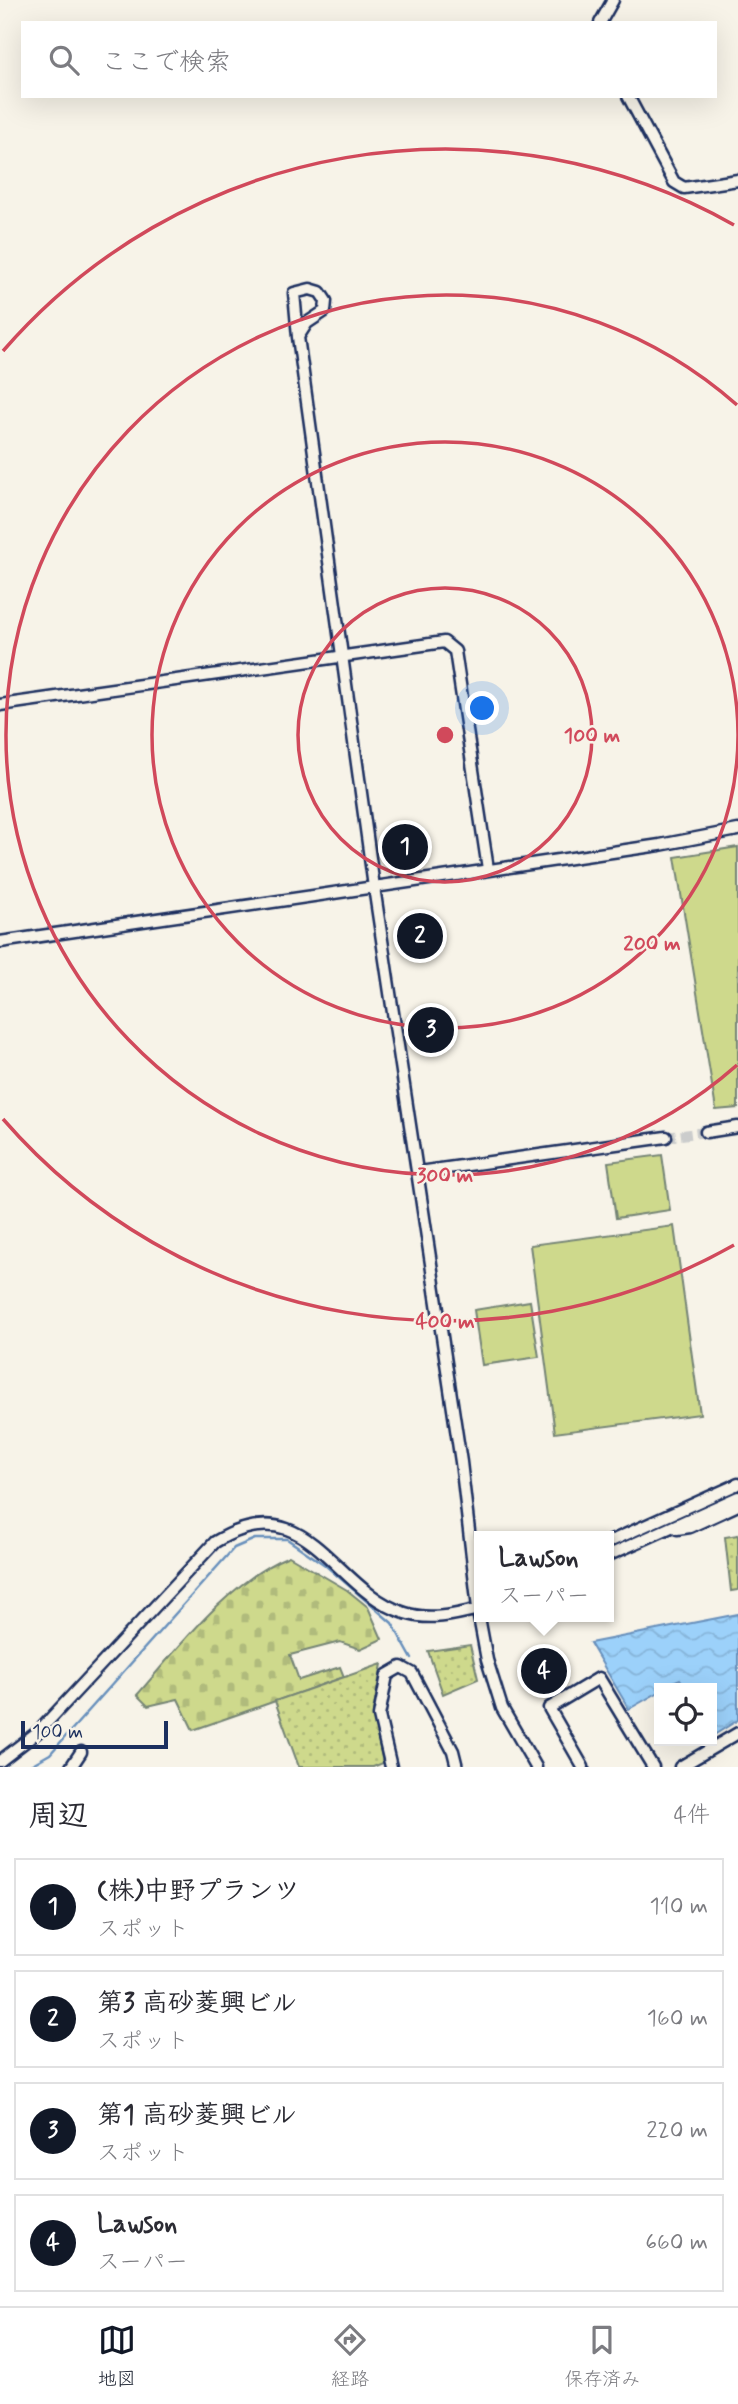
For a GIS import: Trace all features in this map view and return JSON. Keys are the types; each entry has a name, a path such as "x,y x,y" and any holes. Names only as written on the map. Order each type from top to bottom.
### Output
{"street":[{"path":"601,21 613,0"},
{"path":"629,98 674,182 684,188 738,180"},
{"path":"298,337 307,324 325,311 326,301 320,292 310,289 294,293 298,337 374,887 419,1172 474,1570"},
{"path":"0,705 444,642 455,651 488,869"},
{"path":"0,942 660,845 738,830"},
{"path":"706,1132 738,1128"},
{"path":"419,1172 666,1137"},
{"path":"614,1540 738,1484"},
{"path":"614,1553 738,1497"},
{"path":"665,1531 690,1527 738,1505"},
{"path":"0,1761 39,1731 215,1542 245,1528 272,1525 297,1532 388,1606 405,1613 437,1617 474,1613"},
{"path":"481,1622 487,1660 502,1708 536,1767"},
{"path":"389,1767 379,1716 387,1675 401,1667 412,1673 453,1751 457,1767"},
{"path":"583,1767 549,1708 599,1678 653,1767"},
{"path":"681,1767 696,1763 738,1733"},
{"path":"71,1767 81,1752"}],"green space":[{"path":"738,847 738,1108 716,1110 675,857"},
{"path":"662,1155 670,1210 616,1218 608,1162"},
{"path":"674,1226 700,1414 555,1433 530,1245"},
{"path":"530,1301 539,1357 482,1365 474,1310"},
{"path":"738,1535 738,1590 731,1591 725,1537"},
{"path":"289,1556 347,1590 368,1607 382,1639 360,1649 340,1642 290,1655 299,1680 340,1667 344,1677 193,1730 178,1699 148,1706 137,1695 188,1636 226,1598 267,1567"},
{"path":"470,1645 478,1679 443,1694 428,1651"},
{"path":"382,1664 373,1712 383,1763 373,1767 299,1767 275,1701"}],"water":[{"path":"738,1614 738,1720 717,1733 717,1683 683,1683 680,1679 671,1683 654,1683 654,1695 629,1709 590,1643"}],"waterway":[{"path":"27,1767 50,1754 234,1548 255,1539 287,1539 325,1565 392,1623 412,1659"}],"tunnel":[{"path":"666,1137 706,1132"}],"place":[{"name":"(株)中野プランツ","path":"405,847"},
{"name":"第3 高砂菱興ビル","path":"420,936"},
{"name":"第1 高砂菱興ビル","path":"431,1030"},
{"name":"Lawson","path":"544,1671"}]}
